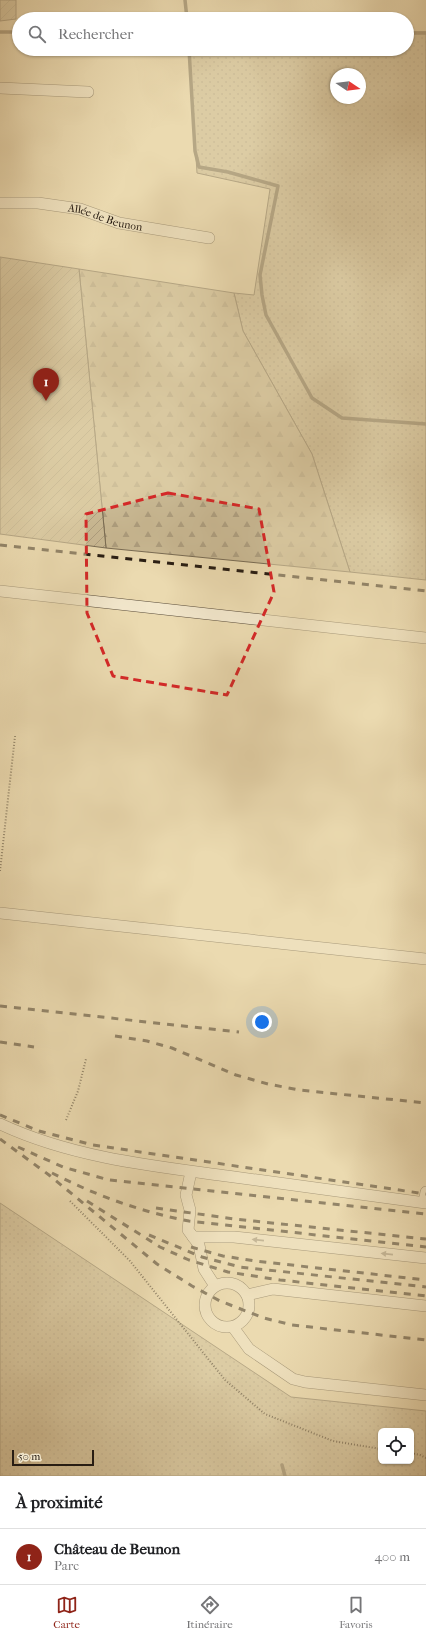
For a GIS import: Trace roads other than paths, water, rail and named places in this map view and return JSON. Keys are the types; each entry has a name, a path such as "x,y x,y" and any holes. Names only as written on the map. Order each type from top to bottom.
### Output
{"street":[{"path":"0,88 88,92"},
{"name":"Allée de Beunon","path":"0,203 38,202 80,209 119,223 209,238"},
{"path":"0,591 426,638"},
{"path":"0,913 426,959"},
{"path":"0,1124 41,1140 74,1150 120,1160 191,1172 425,1199"},
{"path":"191,1172 186,1195 190,1210 188,1230 201,1250 204,1270 214,1286"},
{"path":"193,1236 234,1237 426,1258"},
{"path":"229,1282 236,1284 247,1295 249,1300 249,1312 245,1319 233,1327 226,1328 219,1326 212,1322 208,1316 205,1309 205,1302 207,1295 214,1286 229,1282"},
{"path":"247,1295 273,1290 426,1306"},
{"path":"233,1327 249,1349 293,1379 305,1382 426,1395"}],"waterway":[{"path":"185,0 186,12"},
{"path":"0,32 12,32"},
{"path":"414,33 426,33"},
{"path":"189,56 195,151 199,167 228,172 278,186 260,275 262,295 266,315 312,398 342,418 426,424"},
{"path":"282,1465 285,1476"}],"railway":[{"path":"0,545 426,591"},
{"path":"0,1006 239,1032"},
{"path":"115,1036 147,1041 172,1048 236,1075 268,1084 299,1090 426,1103"},
{"path":"0,1042 34,1047"},
{"path":"0,1115 39,1131 93,1145 426,1194"},
{"path":"0,1139 49,1175 157,1264 192,1286 220,1301 264,1318 292,1325 426,1340"},
{"path":"18,1147 63,1167 109,1180 426,1214"},
{"path":"52,1173 85,1189 136,1208 189,1221 426,1247"},
{"path":"87,1201 160,1247 189,1260 228,1272 280,1280 426,1296"},
{"path":"156,1208 234,1219 426,1239"},
{"path":"149,1235 202,1257 240,1267 426,1287"},
{"path":"191,1247 223,1256 255,1261 426,1280"}],"place":[{"name":"Château de Beunon","path":"46,401"}]}
